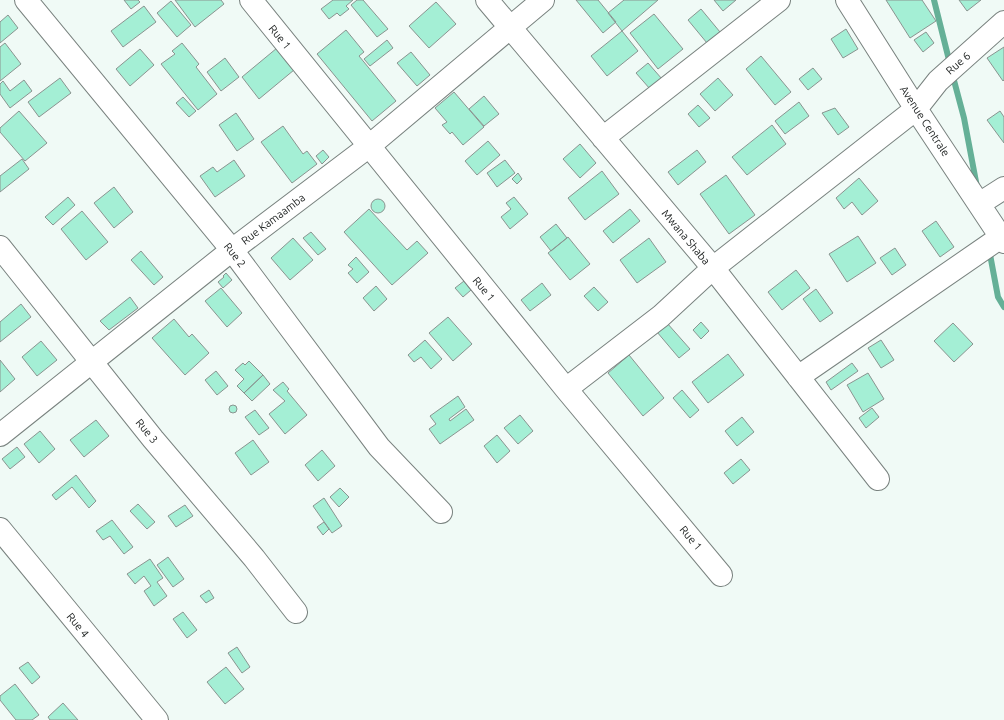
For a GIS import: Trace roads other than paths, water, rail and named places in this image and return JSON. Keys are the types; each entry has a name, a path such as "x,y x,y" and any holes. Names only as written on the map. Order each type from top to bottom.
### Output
{"street":[{"name":"Rue 2","path":"26,0 232,250 379,448 441,512"},
{"name":"Rue 1","path":"251,0 368,147 566,389 721,575"},
{"name":"Mwana Shaba","path":"487,0 713,268 878,479"},
{"name":"Rue Kamaamba","path":"0,435 232,250 368,147 543,0"},
{"path":"603,138 779,0"},
{"name":"Avenue Centrale","path":"847,0 1002,240"},
{"name":"Rue 6","path":"566,389 661,316 713,268 916,109 938,81 1004,22"},
{"path":"979,204 1004,188"},
{"path":"798,377 1002,240"},
{"name":"Rue 3","path":"0,247 153,439 254,558 296,612"},
{"name":"Rue 4","path":"0,529 157,720"}],"waterway":[{"path":"934,0 950,64"},
{"path":"952,73 964,118 977,187"},
{"path":"989,249 998,297 1004,307"}]}
